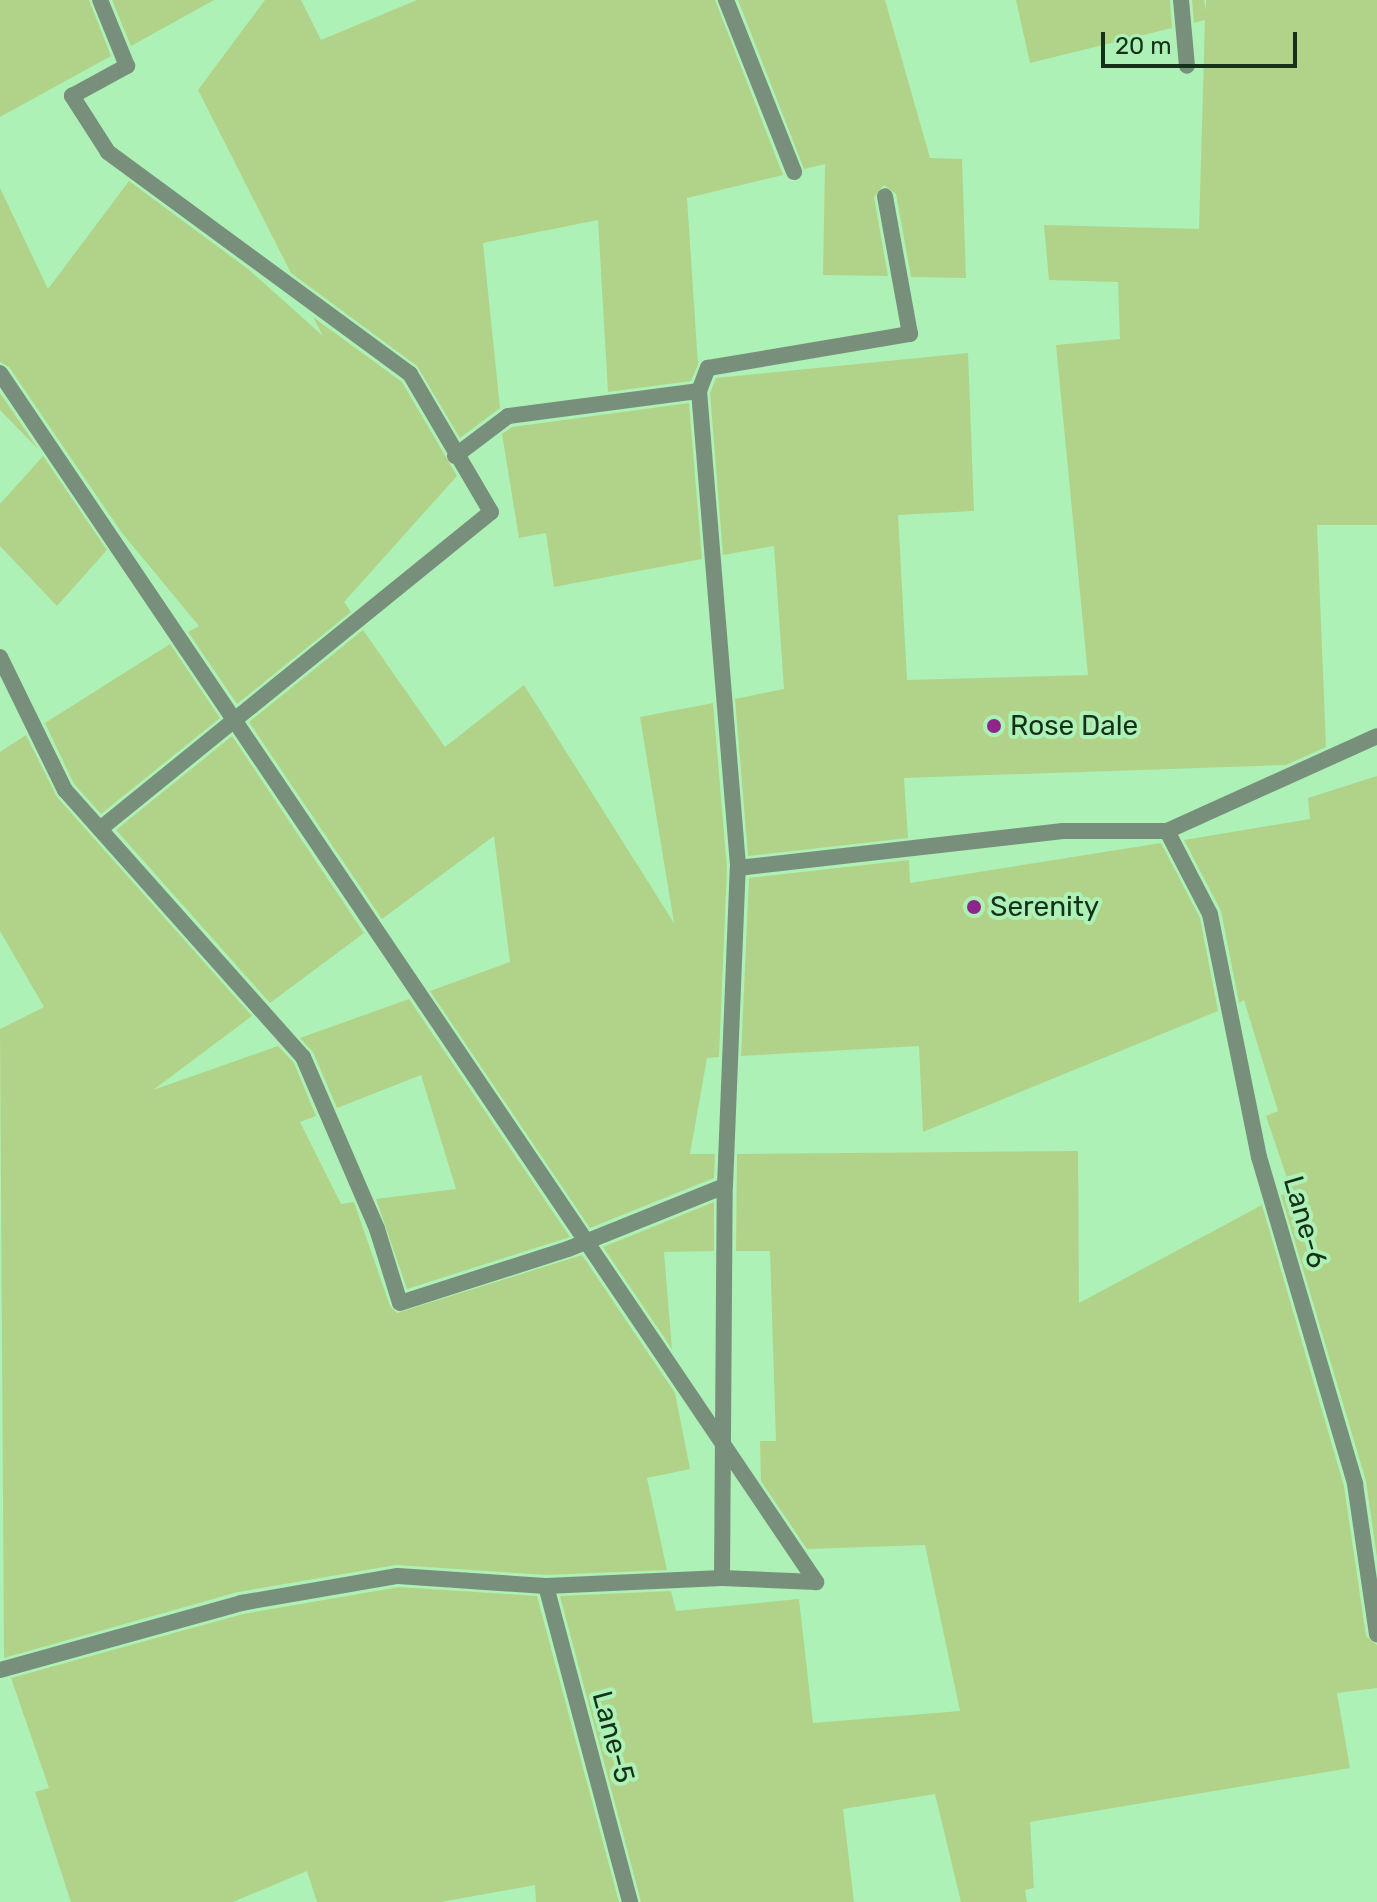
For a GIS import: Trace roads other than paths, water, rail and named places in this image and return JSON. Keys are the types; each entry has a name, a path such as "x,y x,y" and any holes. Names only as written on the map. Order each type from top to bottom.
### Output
{"street":[{"path":"100,0 127,66 72,96 108,152 410,374 455,456 481,489 491,512 100,829"},
{"path":"726,0 794,172"},
{"path":"1181,0 1187,66"},
{"path":"722,1578 725,1186 738,868 699,391 708,368 910,334 885,196"},
{"path":"0,373 816,1582 722,1578 546,1586 398,1576 241,1603 0,1670"},
{"path":"455,456 508,416 699,391"},
{"path":"0,657 65,790 303,1057 377,1229 400,1303 568,1249 725,1186"},
{"path":"738,868 1063,831 1167,831 1375,737 1377,755"},
{"name":"Lane-6","path":"1167,831 1210,914 1259,1157 1355,1484 1377,1634"},
{"name":"Lane-5","path":"546,1586 630,1902"}],"place":[{"name":"Rose Dale","path":"994,726"},
{"name":"Serenity","path":"974,907"}]}
